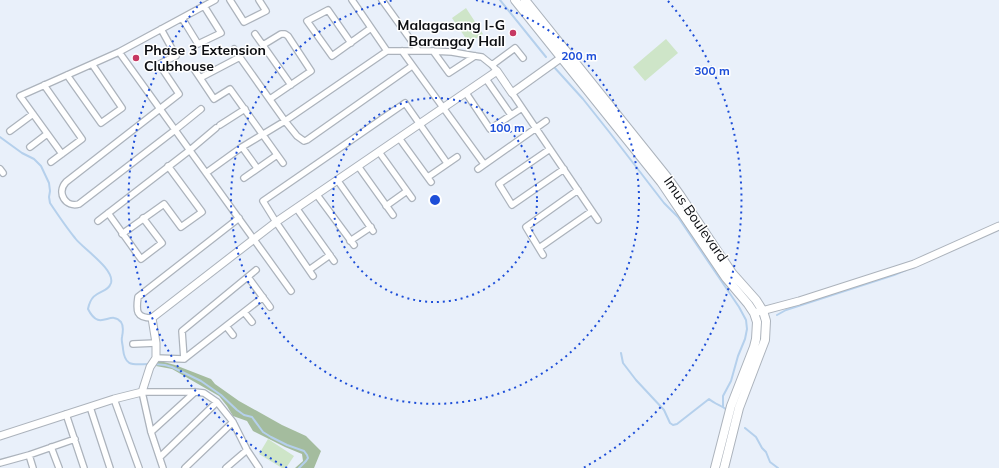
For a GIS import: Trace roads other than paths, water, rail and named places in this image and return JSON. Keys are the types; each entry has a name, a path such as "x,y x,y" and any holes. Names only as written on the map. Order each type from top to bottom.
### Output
{"main road":[{"name":"Imus Boulevard","path":"515,0 667,177 732,273 756,300 763,311 766,321 765,340 739,408 724,468"},
{"name":"Imus Boulevard","path":"525,0 564,56 661,182 726,278 742,296 754,313 757,322 754,347 731,406 715,468"}],"street":[{"path":"62,154 20,96 119,52 215,0"},
{"path":"230,0 244,22 266,11 259,0"},
{"path":"352,0 386,51"},
{"path":"382,0 418,50"},
{"path":"182,18 198,44 221,33 204,6"},
{"path":"351,43 328,10 307,20 332,56 351,43 371,28"},
{"path":"161,29 176,56 159,64 179,94 66,182 61,190 64,198 72,205 79,204 201,109"},
{"path":"255,34 291,84"},
{"path":"263,45 281,34 285,34 288,36 311,71 270,99"},
{"path":"492,65 516,48 523,58"},
{"path":"234,49 285,121 297,136 304,141 412,66"},
{"path":"206,173 242,147 285,121 386,51 418,50 452,52 482,57 492,65 598,220"},
{"path":"402,51 484,164"},
{"path":"433,51 449,73 475,56"},
{"path":"119,52 291,291"},
{"path":"512,93 564,56"},
{"path":"200,78 240,57"},
{"path":"67,75 101,123 122,108 92,64"},
{"path":"194,69 214,99 230,89 283,163"},
{"path":"239,218 138,297 136,306 137,313 146,318 152,318 276,222 497,71"},
{"path":"486,79 511,115"},
{"path":"44,85 82,139 51,162"},
{"path":"466,93 490,129 522,108"},
{"path":"313,276 263,201 405,103 447,163"},
{"path":"98,221 218,127 245,109"},
{"path":"10,131 33,114"},
{"path":"478,169 546,121"},
{"path":"30,147 47,134"},
{"path":"399,138 429,179 447,163 457,157"},
{"path":"242,147 257,168"},
{"path":"550,148 499,184 512,205 564,169"},
{"path":"379,152 412,198"},
{"path":"244,178 277,155"},
{"path":"122,234 164,204 181,227 202,212 168,166"},
{"path":"358,166 393,215"},
{"path":"317,195 352,243 372,229 338,181"},
{"path":"543,255 526,227 578,190"},
{"path":"386,206 407,191"},
{"path":"297,209 334,261"},
{"path":"539,248 592,211"},
{"path":"108,213 141,259 162,243 144,218"},
{"path":"754,313 799,301 914,264 999,226"},
{"path":"309,270 330,256"},
{"path":"184,359 182,331 187,325 256,270"},
{"path":"248,277 270,307"},
{"path":"153,362 184,359 263,297"},
{"path":"244,312 252,322"},
{"path":"152,318 156,343 153,362 142,392 151,432 164,468"},
{"path":"226,326 233,335"},
{"path":"133,344 156,343"},
{"path":"0,436 114,399 142,392 204,393 218,402 233,422 247,450 259,468"},
{"path":"151,432 195,392"},
{"path":"114,399 138,468"},
{"path":"160,457 218,402"},
{"path":"90,407 110,468"},
{"path":"66,414 84,468"},
{"path":"185,468 233,422"},
{"path":"6,468 2,463 75,439"},
{"path":"51,448 59,468"},
{"path":"226,468 247,450"},
{"path":"29,455 33,468"}],"waterway":[{"path":"500,0 546,57"},
{"path":"554,67 583,99 664,203 678,217 739,307 746,320 747,329 745,339 738,356 731,381 723,396 723,407"},
{"path":"0,137 22,153 34,159 41,166 49,183 50,203 75,238 108,271 111,277 111,283 109,287 96,295 90,302 88,309 92,316 101,320 113,318 121,322 123,325 122,342 124,355 128,362 131,364 150,364"},
{"path":"777,315 786,310 906,270"},
{"path":"621,353 623,363 636,380 664,410 670,423 673,425 677,424 709,399 727,410"},
{"path":"154,364 172,367 201,381 221,395 244,415 252,417 263,432 287,445 304,451 308,458 299,468"},
{"path":"745,428 756,437 766,452 770,462 778,468"}],"place":[{"name":"Malagasang I-G Barangay Hall","path":"513,33"},
{"name":"Phase 3 Extension Clubhouse","path":"136,58"}]}
